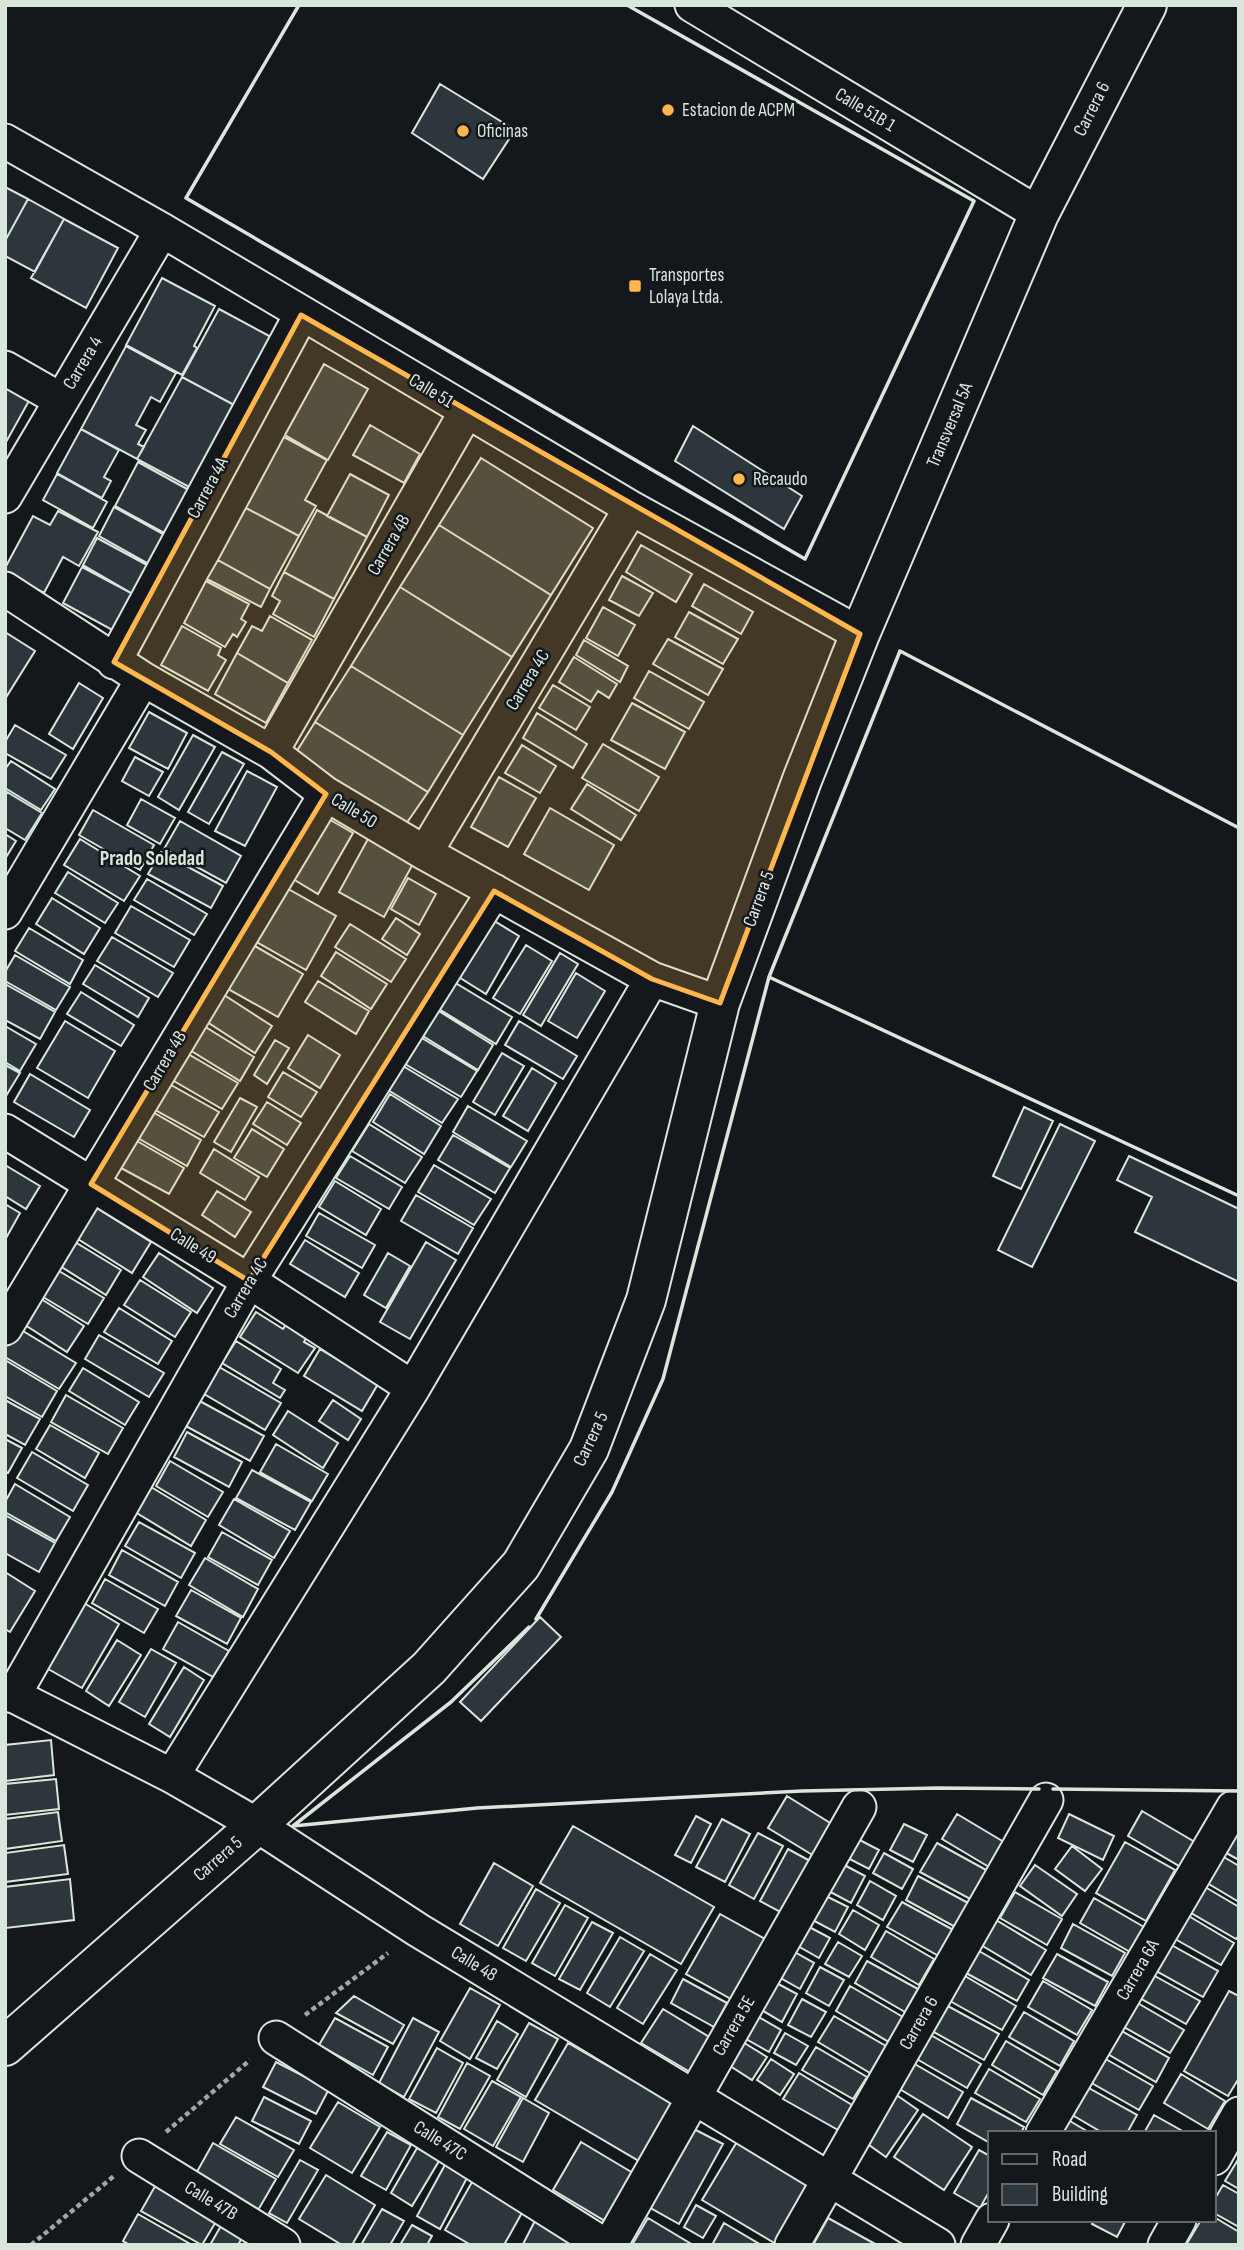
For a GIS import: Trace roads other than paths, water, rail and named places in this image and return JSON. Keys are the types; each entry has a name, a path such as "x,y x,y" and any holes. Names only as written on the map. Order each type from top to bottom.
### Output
{"main road":[{"name":"Carrera 6","path":"1039,214 1146,5"},
{"name":"Transversal 5A","path":"860,634 1039,214"},
{"name":"Carrera 5","path":"5,2046 257,1825 429,1668 521,1566 589,1449 646,1300 720,1003 802,780 860,634"}],"street":[{"name":"Calle 51B 1","path":"692,5 1039,214"},
{"name":"Calle 51","path":"5,141 162,230 301,315 631,508 860,634"},
{"name":"Carrera 4","path":"5,496 162,230"},
{"name":"Carrera 4A","path":"114,662 301,315"},
{"path":"5,368 61,400"},
{"name":"Carrera 4B","path":"271,752 466,412"},
{"name":"Carrera 4C","path":"425,853 631,508"},
{"name":"Calle 50","path":"5,589 114,662 271,752 326,794 425,853 652,979 720,1003"},
{"path":"5,912 143,679"},
{"name":"Carrera 4B","path":"5,1328 326,794"},
{"name":"Carrera 4C","path":"9,1694 249,1281 494,891"},
{"path":"173,1776 413,1388 652,979"},
{"name":"Calle 49","path":"5,1131 249,1281 413,1388"},
{"name":"Calle 48","path":"9,1694 173,1776 257,1825 418,1930 938,2245"},
{"name":"Carrera 6","path":"792,2245 1046,1800"},
{"name":"Carrera 5E","path":"610,2245 859,1807"},
{"name":"Carrera 6A","path":"1044,2131 1233,1808"},
{"name":"Calle 47C","path":"276,2038 604,2245"},
{"path":"1216,2154 1239,2114"},
{"name":"Calle 47B","path":"139,2156 284,2245"},
{"path":"978,2245 991,2222"},
{"path":"1165,2245 1178,2222"}],"place":[{"name":"Estacion de ACPM","path":"668,110"},
{"name":"Oficinas","path":"463,131"},
{"name":"Transportes Lolaya Ltda.","path":"635,286"},
{"name":"Recaudo","path":"739,479"}],"district":[{"name":"Prado Soledad","path":"152,858"}]}
